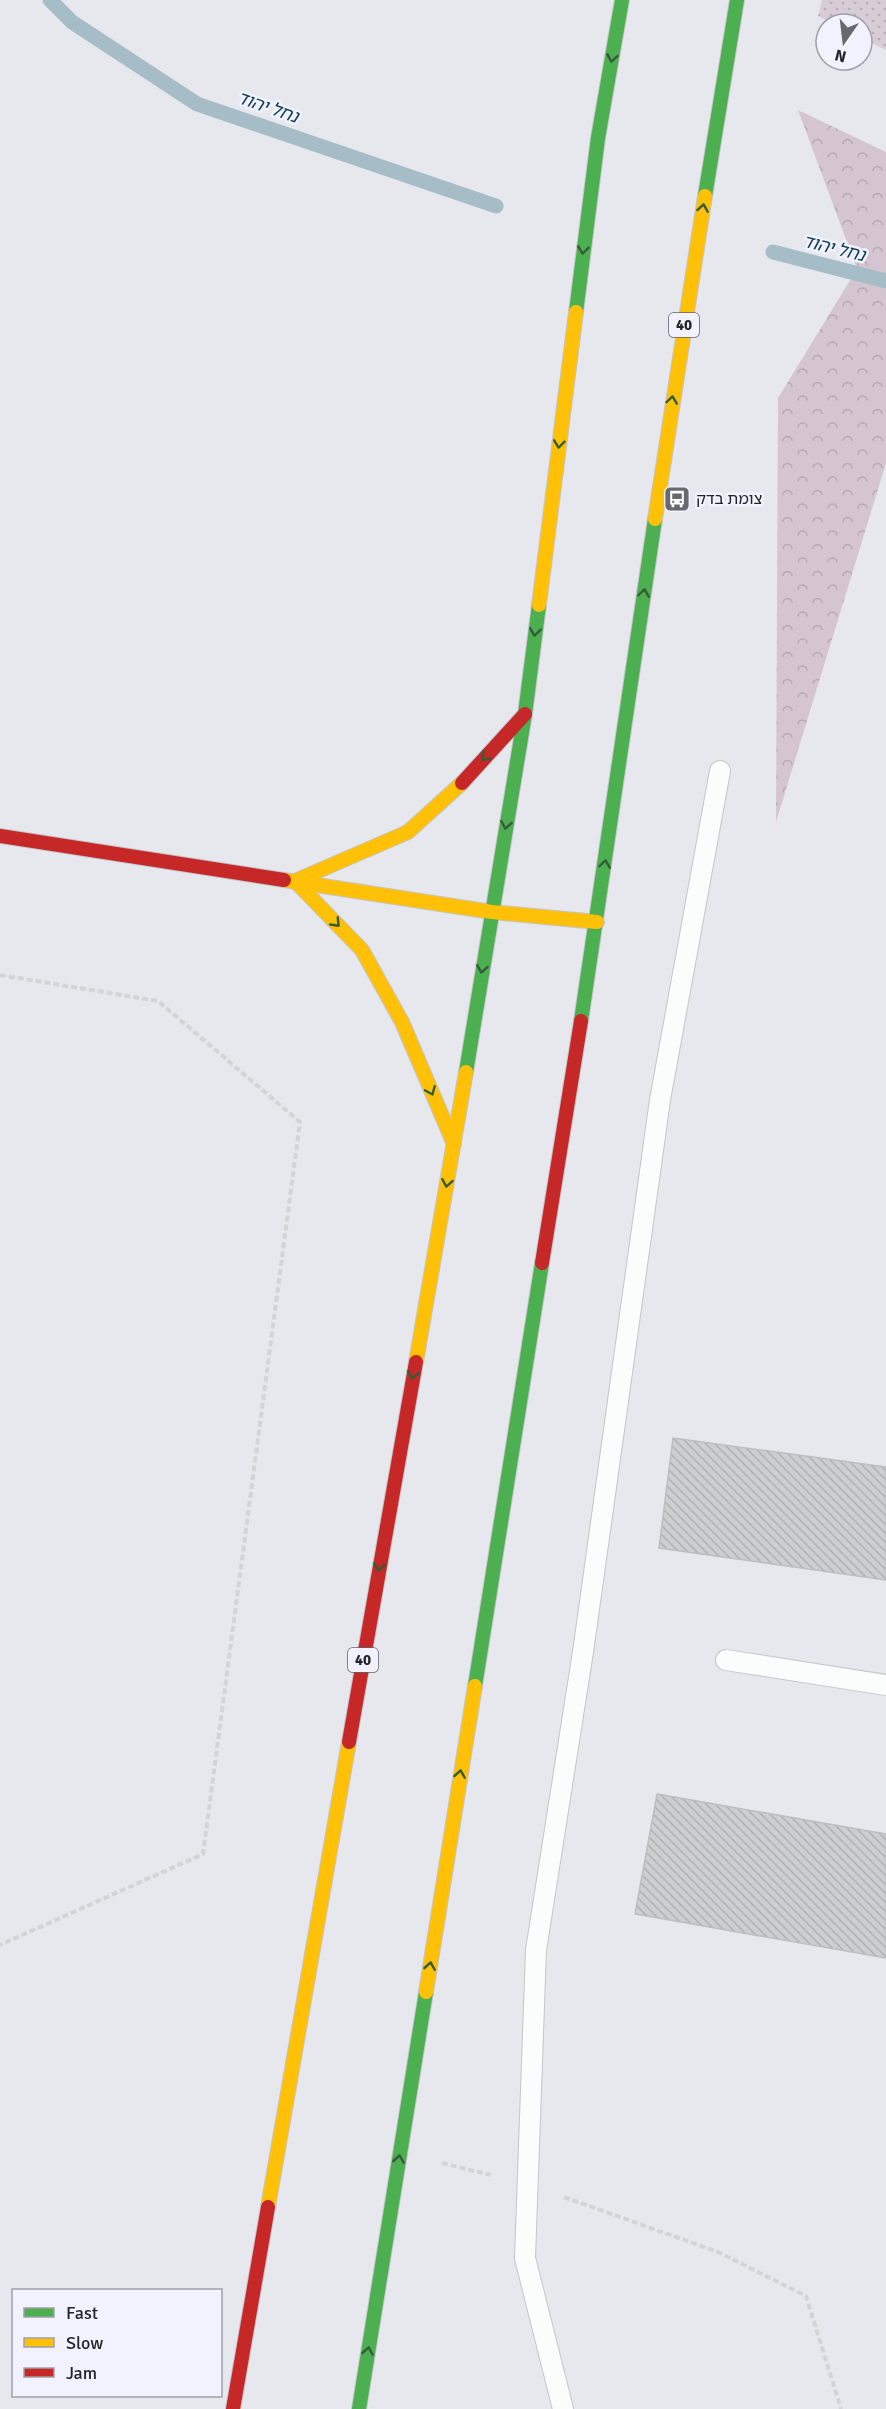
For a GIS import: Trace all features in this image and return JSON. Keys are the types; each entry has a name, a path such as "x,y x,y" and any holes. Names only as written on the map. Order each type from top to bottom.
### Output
{"main road":[{"name":"40","path":"233,2409 453,1144 525,714 598,138 622,0"},
{"name":"40","path":"359,2409 597,922 678,356 737,0"},
{"path":"295,881 408,832 459,786 525,714"},
{"path":"0,836 492,912 597,922"},
{"path":"295,881 362,950 402,1022 453,1144"}],"lane":[{"path":"563,2409 525,2258 536,1950 583,1652 660,1100 720,771"},
{"path":"726,1660 886,1685"}],"path":[{"path":"0,975 158,1001 300,1122 203,1854 0,1945"},
{"path":"400,2152 527,2184 718,2252 806,2296 841,2409"}],"shaded area":[{"path":"822,0 886,0 886,50 874,44 874,12 819,12"}],"green space":[{"path":"798,110 886,152 886,463 776,822 778,398 857,269"}],"building":[{"path":"673,1438 886,1467 886,1580 659,1548"},
{"path":"657,1794 886,1834 886,1958 635,1914"}],"waterway":[{"name":"נחל יהוד","path":"50,0 72,22 197,104 496,206"},
{"name":"נחל יהוד","path":"773,252 886,281"}],"traffic: fast":[{"path":"576,312 598,138 622,0"},
{"path":"705,196 737,0"},
{"path":"581,1021 655,519"},
{"path":"466,1072 525,714 539,605"},
{"path":"475,1686 542,1263"},
{"path":"359,2409 426,1992"}],"traffic: slow":[{"path":"655,519 705,196"},
{"path":"539,605 576,312"},
{"path":"454,1144 402,1022 362,950 295,881 408,832 462,783"},
{"path":"284,880 492,912 597,922"},
{"path":"416,1362 466,1072"},
{"path":"426,1992 475,1686"},
{"path":"268,2207 349,1742"}],"traffic: jam":[{"path":"462,783 525,714"},
{"path":"0,836 284,880"},
{"path":"542,1263 581,1021"},
{"path":"349,1742 416,1362"},
{"path":"233,2409 268,2207"}],"place":[{"name":"צומת בדק","path":"677,499"}]}
